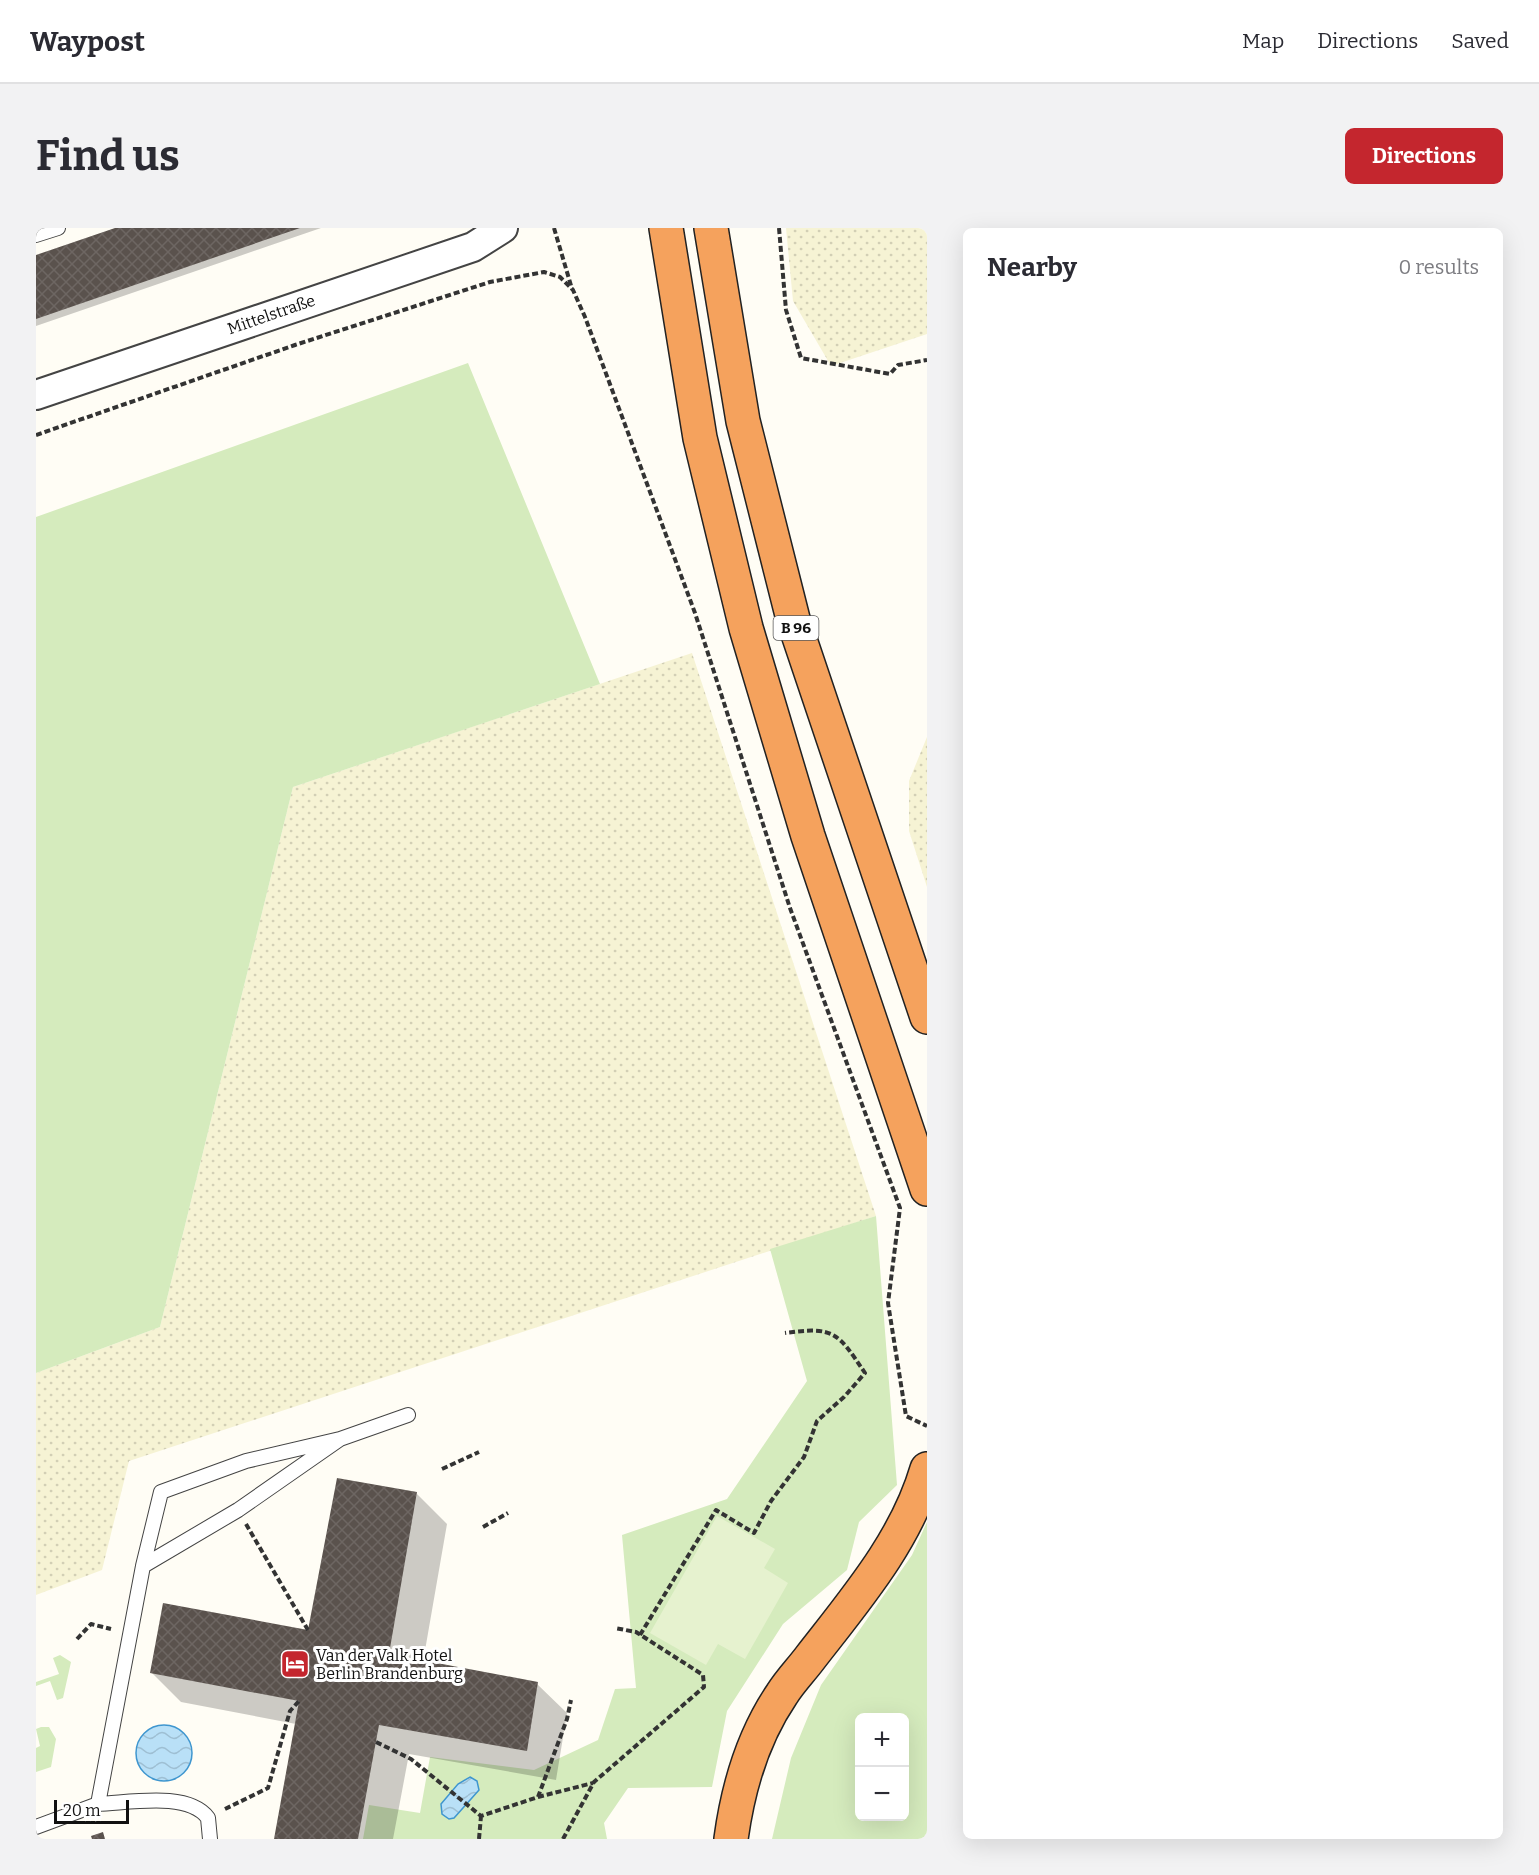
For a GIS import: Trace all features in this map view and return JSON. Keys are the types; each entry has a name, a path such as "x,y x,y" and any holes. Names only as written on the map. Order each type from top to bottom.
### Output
{"highway":[{"name":"B 96","path":"666,228 700,438 746,628 808,836 927,1188"},
{"name":"B 96","path":"711,228 743,421 793,619 927,1017"},
{"path":"731,1839 747,1763 764,1725 782,1693 889,1552 920,1493 927,1469"}],"street":[{"name":"Mittelstraße","path":"36,394 473,247 503,228"}],"lane":[{"path":"36,235 58,228"},
{"path":"98,1804 143,1566 161,1492 246,1461 340,1439 408,1415"},
{"path":"143,1566 238,1510 340,1439"},
{"path":"36,1827 98,1804 171,1801 192,1804 208,1818 210,1839"}],"path":[{"path":"554,228 573,290 695,613 790,908 900,1208 888,1303 906,1416 927,1426"},
{"path":"778,228 786,310 801,358 890,374 898,365 927,360"},
{"path":"36,435 295,345 490,282 544,272 560,277 573,290"},
{"path":"640,1635 716,1510 754,1533 771,1501 804,1457 817,1421 844,1397 865,1373 836,1334 813,1329 785,1333"},
{"path":"442,1469 479,1452"},
{"path":"238,1510 308,1630"},
{"path":"483,1527 508,1513"},
{"path":"76,1640 91,1624 130,1634"},
{"path":"563,1839 594,1782 704,1687 702,1675 640,1635 615,1628"},
{"path":"538,1797 567,1719 571,1700"},
{"path":"208,1818 268,1788 290,1711 299,1701"},
{"path":"376,1742 411,1759 481,1816"},
{"path":"481,1816 594,1782"},
{"path":"479,1839 481,1816"}],"shaded area":[{"path":"786,228 927,228 927,334 831,366 793,301"},
{"path":"692,653 876,1216 129,1461 102,1570 36,1595 36,1373 160,1327 293,787"},
{"path":"927,737 927,887 909,831 909,781"}],"green space":[{"path":"468,363 600,684 293,787 160,1327 36,1373 36,517"},
{"path":"876,1216 897,1485 859,1522 847,1570 783,1624 727,1711 712,1787 628,1788 604,1823 607,1839 363,1839 369,1805 420,1813 430,1757 534,1770 598,1740 615,1689 636,1688 622,1535 727,1499 807,1381 770,1249"},
{"path":"717,1516 775,1549 764,1568 788,1583 745,1659 718,1644 706,1665 650,1633"},
{"path":"927,1522 927,1839 772,1839 791,1758 821,1685 912,1555"},
{"path":"60,1655 71,1662 63,1698 57,1700 50,1681 36,1686 36,1682 59,1674 53,1658"},
{"path":"49,1727 56,1739 51,1767 36,1772 36,1748 40,1746 36,1729"}],"water":[{"path":"164,1725 175,1727 184,1733 190,1742 192,1753 190,1764 184,1773 175,1779 164,1781 153,1779 144,1773 138,1764 136,1753 138,1742 144,1733 153,1727"},
{"path":"470,1777 477,1781 479,1790 454,1818 449,1819 442,1814 441,1804 458,1784"}],"building":[{"path":"115,228 300,228 36,319 36,255"},
{"name":"Van der Valk Hotel Berlin Brandenburg","path":"337,1478 417,1492 389,1654 538,1682 527,1751 379,1725 358,1839 274,1839 299,1701 150,1673 163,1603 308,1630"},
{"path":"103,1832 105,1839 92,1839 91,1836"}],"place":[{"name":"Van der Valk Hotel Berlin Brandenburg","path":"295,1664"}]}
